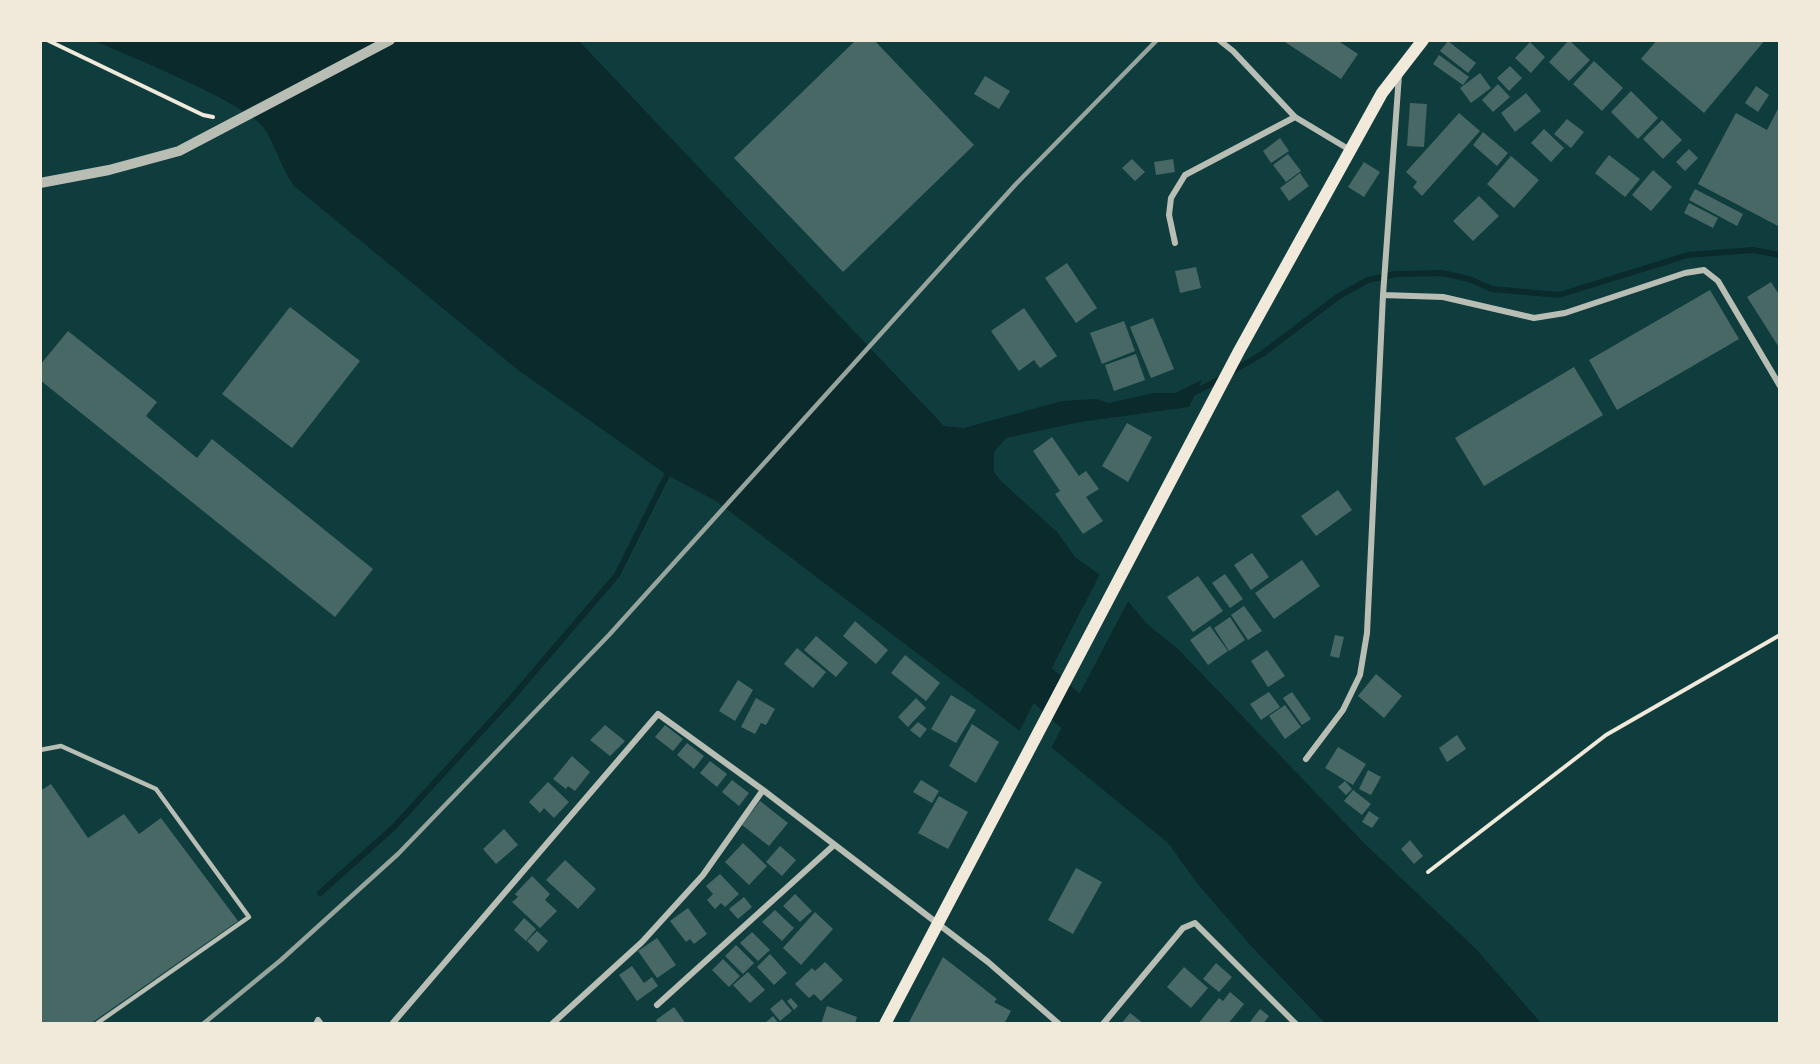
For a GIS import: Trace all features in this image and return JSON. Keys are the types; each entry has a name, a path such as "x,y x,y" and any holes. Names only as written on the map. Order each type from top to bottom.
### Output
{"main road":[{"path":"885,1023 1239,351 1350,150 1399,68 1423,40"}],"street":[{"path":"40,183 109,170 178,151 390,40"},
{"path":"1219,40 1233,51 1295,117 1350,150"},
{"path":"1306,759 1333,725 1360,675 1367,633 1383,283 1399,68"},
{"path":"1175,243 1169,215 1171,198 1185,175 1295,117"},
{"path":"1383,295 1443,297 1534,318 1565,313 1685,273 1704,270 1718,281 1779,386"},
{"path":"392,1023 658,714 763,790 988,962 1059,1023"},
{"path":"552,1023 642,942 703,875 763,790"},
{"path":"657,1005 834,845"},
{"path":"1103,1023 1183,927 1195,922 1296,1023"},
{"path":"316,1023 318,1020 321,1023"}],"lane":[{"path":"40,750 61,746 69,748 156,789 249,917 96,1023"}],"path":[{"path":"47,40 203,115 236,122"},
{"path":"1428,872 1606,735 1779,635"}],"water":[{"path":"95,41 579,41 944,426 964,428 1062,401 1096,399 1109,403 1153,393 1175,393 1202,380 1189,407 1080,422 1006,438 994,452 994,472 1001,481 1057,532 1075,557 1100,575 1020,731 716,501 667,475 518,370 294,186 264,128 253,118 212,93"},
{"path":"1128,601 1147,624 1178,649 1364,843 1475,948 1541,1023 1325,1023 1252,947 1197,883 1168,843 1051,747"}],"pier":[{"path":"1101,572 1103,576 1022,733 1018,734"},
{"path":"1129,598 1050,750 1048,745 1125,600"}],"building":[{"path":"856,40 874,40 974,145 843,272 734,158"},
{"path":"1282,40 1337,40 1358,54 1341,79"},
{"path":"1569,40 1590,60 1569,81 1549,62"},
{"path":"1657,40 1765,40 1704,113 1641,59"},
{"path":"1448,41 1476,63 1468,73 1440,51"},
{"path":"1530,42 1545,57 1531,73 1515,58"},
{"path":"1439,55 1469,77 1463,85 1433,64"},
{"path":"1594,61 1623,88 1602,111 1573,84"},
{"path":"1510,66 1522,78 1509,91 1497,78"},
{"path":"1480,73 1491,88 1471,103 1460,88"},
{"path":"985,76 1010,91 999,109 974,94"},
{"path":"1498,84 1510,97 1493,112 1482,100"},
{"path":"1756,86 1769,95 1758,112 1745,103"},
{"path":"1631,91 1658,118 1638,139 1611,112"},
{"path":"1526,93 1541,111 1515,132 1501,113"},
{"path":"1410,103 1427,104 1424,147 1407,146"},
{"path":"1780,105 1780,227 1698,184 1736,113 1767,130"},
{"path":"1459,113 1480,131 1422,196 1413,187 1417,182 1406,172"},
{"path":"1567,119 1584,132 1571,148 1554,134"},
{"path":"1662,120 1682,140 1663,159 1643,139"},
{"path":"1544,129 1564,148 1551,162 1531,143"},
{"path":"1483,132 1508,153 1497,166 1473,145"},
{"path":"1280,138 1289,151 1271,163 1263,151"},
{"path":"1689,149 1698,158 1685,171 1676,162"},
{"path":"1288,154 1301,171 1286,182 1273,165"},
{"path":"1609,155 1640,179 1625,197 1595,173"},
{"path":"1511,156 1539,180 1514,208 1487,184"},
{"path":"1132,159 1145,172 1135,181 1122,168"},
{"path":"1173,159 1175,172 1156,175 1154,162"},
{"path":"1364,162 1380,172 1364,197 1348,187"},
{"path":"1653,170 1672,187 1651,211 1632,195"},
{"path":"1300,173 1309,186 1289,201 1280,188"},
{"path":"1695,189 1743,214 1737,226 1689,200"},
{"path":"1479,196 1499,216 1473,241 1453,221"},
{"path":"1689,203 1718,218 1713,228 1684,213"},
{"path":"1067,263 1097,308 1076,323 1045,278"},
{"path":"1196,267 1201,288 1180,293 1175,271"},
{"path":"1771,282 1780,296 1780,349 1747,297"},
{"path":"1710,290 1739,339 1617,410 1589,360"},
{"path":"290,307 360,361 292,448 222,394"},
{"path":"1024,308 1057,356 1040,368 1034,360 1019,371 991,331"},
{"path":"1153,318 1174,369 1151,378 1130,327"},
{"path":"1124,321 1135,351 1102,364 1090,333"},
{"path":"68,331 157,402 146,416 197,458 212,439 373,569 335,617 40,380 40,365"},
{"path":"1136,354 1145,380 1114,391 1105,365"},
{"path":"1574,367 1603,415 1484,486 1455,438"},
{"path":"1127,423 1152,437 1128,482 1102,466"},
{"path":"1052,437 1079,476 1086,471 1099,489 1086,497 1103,521 1083,534 1055,494 1060,491 1033,451"},
{"path":"1338,490 1352,510 1316,536 1301,516"},
{"path":"1252,553 1269,577 1251,590 1234,565"},
{"path":"1302,560 1320,586 1274,619 1255,593"},
{"path":"1225,574 1243,599 1230,608 1212,583"},
{"path":"1198,576 1223,611 1193,632 1167,597"},
{"path":"1244,606 1262,631 1248,640 1231,615"},
{"path":"1230,617 1245,640 1229,651 1214,628"},
{"path":"855,621 888,650 876,664 843,636"},
{"path":"1210,626 1228,651 1208,665 1190,640"},
{"path":"1335,635 1344,637 1339,658 1330,656"},
{"path":"816,636 848,663 836,677 804,650"},
{"path":"797,648 826,672 813,688 784,664"},
{"path":"1267,650 1285,676 1268,687 1251,661"},
{"path":"905,655 940,683 926,701 891,673"},
{"path":"1376,674 1402,696 1384,718 1358,696"},
{"path":"738,680 753,690 735,721 719,711"},
{"path":"1269,692 1280,707 1261,720 1250,704"},
{"path":"1292,692 1311,719 1302,725 1283,698"},
{"path":"951,695 976,710 956,743 931,729"},
{"path":"756,698 775,709 766,725 761,723 755,734 741,727"},
{"path":"916,698 926,708 908,727 898,717"},
{"path":"1285,705 1301,727 1285,739 1269,716"},
{"path":"918,722 927,729 920,738 910,730"},
{"path":"972,724 999,742 976,783 949,766"},
{"path":"605,725 625,741 610,756 590,740"},
{"path":"665,725 683,739 673,751 655,737"},
{"path":"1457,735 1466,749 1447,762 1439,748"},
{"path":"687,743 704,756 694,769 677,755"},
{"path":"1338,747 1366,764 1353,785 1325,768"},
{"path":"572,756 590,772 575,791 568,786 566,789 553,779"},
{"path":"710,761 727,774 717,787 700,773"},
{"path":"1368,770 1381,777 1371,795 1359,789"},
{"path":"732,780 749,793 739,806 722,792"},
{"path":"921,780 939,791 932,803 913,792"},
{"path":"1345,781 1352,789 1346,795 1338,787"},
{"path":"548,782 569,802 554,818 544,808 540,813 529,802"},
{"path":"51,784 88,838 124,814 139,834 161,818 238,921 90,1024 40,1024 40,791"},
{"path":"1353,790 1371,804 1362,815 1344,801"},
{"path":"939,796 968,812 948,849 918,833"},
{"path":"760,801 788,823 769,846 742,825"},
{"path":"1369,811 1379,818 1372,828 1362,822"},
{"path":"504,829 518,845 496,864 483,849"},
{"path":"1410,840 1423,856 1414,864 1401,849"},
{"path":"743,843 767,866 749,885 725,862"},
{"path":"780,846 796,860 782,876 766,862"},
{"path":"565,860 596,889 578,909 546,880"},
{"path":"1076,868 1102,882 1073,934 1048,920"},
{"path":"720,874 739,894 725,907 721,903 715,909 707,900 713,894 706,886"},
{"path":"532,876 550,894 545,900 557,911 540,928 512,902 518,897 515,894"},
{"path":"795,894 812,911 800,922 783,906"},
{"path":"744,897 752,907 738,919 729,909"},
{"path":"688,908 707,934 694,944 690,939 686,942 670,921"},
{"path":"775,910 794,928 782,941 762,922"},
{"path":"815,912 833,929 801,965 783,948"},
{"path":"524,918 536,929 526,941 514,930"},
{"path":"537,931 548,941 538,952 527,941"},
{"path":"752,932 770,950 758,961 740,943"},
{"path":"657,938 676,965 657,978 638,951"},
{"path":"736,945 754,963 743,974 725,956"},
{"path":"770,954 787,973 774,985 757,967"},
{"path":"943,957 997,999 994,1002 1011,1011 1004,1024 908,1024"},
{"path":"723,959 740,976 729,987 712,970"},
{"path":"825,962 843,980 821,1001 814,994 809,998 795,984 812,968 815,971"},
{"path":"1216,963 1232,977 1219,992 1203,979"},
{"path":"632,966 644,983 652,977 658,986 637,1001 619,975"},
{"path":"1184,967 1208,988 1191,1008 1167,987"},
{"path":"748,972 765,990 750,1003 733,985"},
{"path":"1230,992 1244,1004 1228,1024 1198,1024 1219,998 1223,1001"},
{"path":"791,998 798,1006 794,1010 787,1001"},
{"path":"782,999 792,1011 780,1021 770,1009"},
{"path":"827,1006 857,1017 855,1024 821,1024"},
{"path":"674,1007 686,1024 658,1024 656,1020"},
{"path":"1260,1009 1269,1016 1263,1024 1252,1024 1250,1022"},
{"path":"1130,1013 1144,1024 1121,1024"},
{"path":"773,1016 779,1024 764,1024"}],"waterway":[{"path":"1231,372 1262,354 1339,296 1368,280 1396,274 1442,273 1469,279 1492,289 1559,295 1688,255 1753,250 1780,255"},
{"path":"1189,395 1222,378"},
{"path":"320,893 394,827 510,700 617,575 670,469"},
{"path":"1006,652 1108,745"}],"railway":[{"path":"203,1024 281,960 398,854 609,635 1016,184 1157,40"}]}
